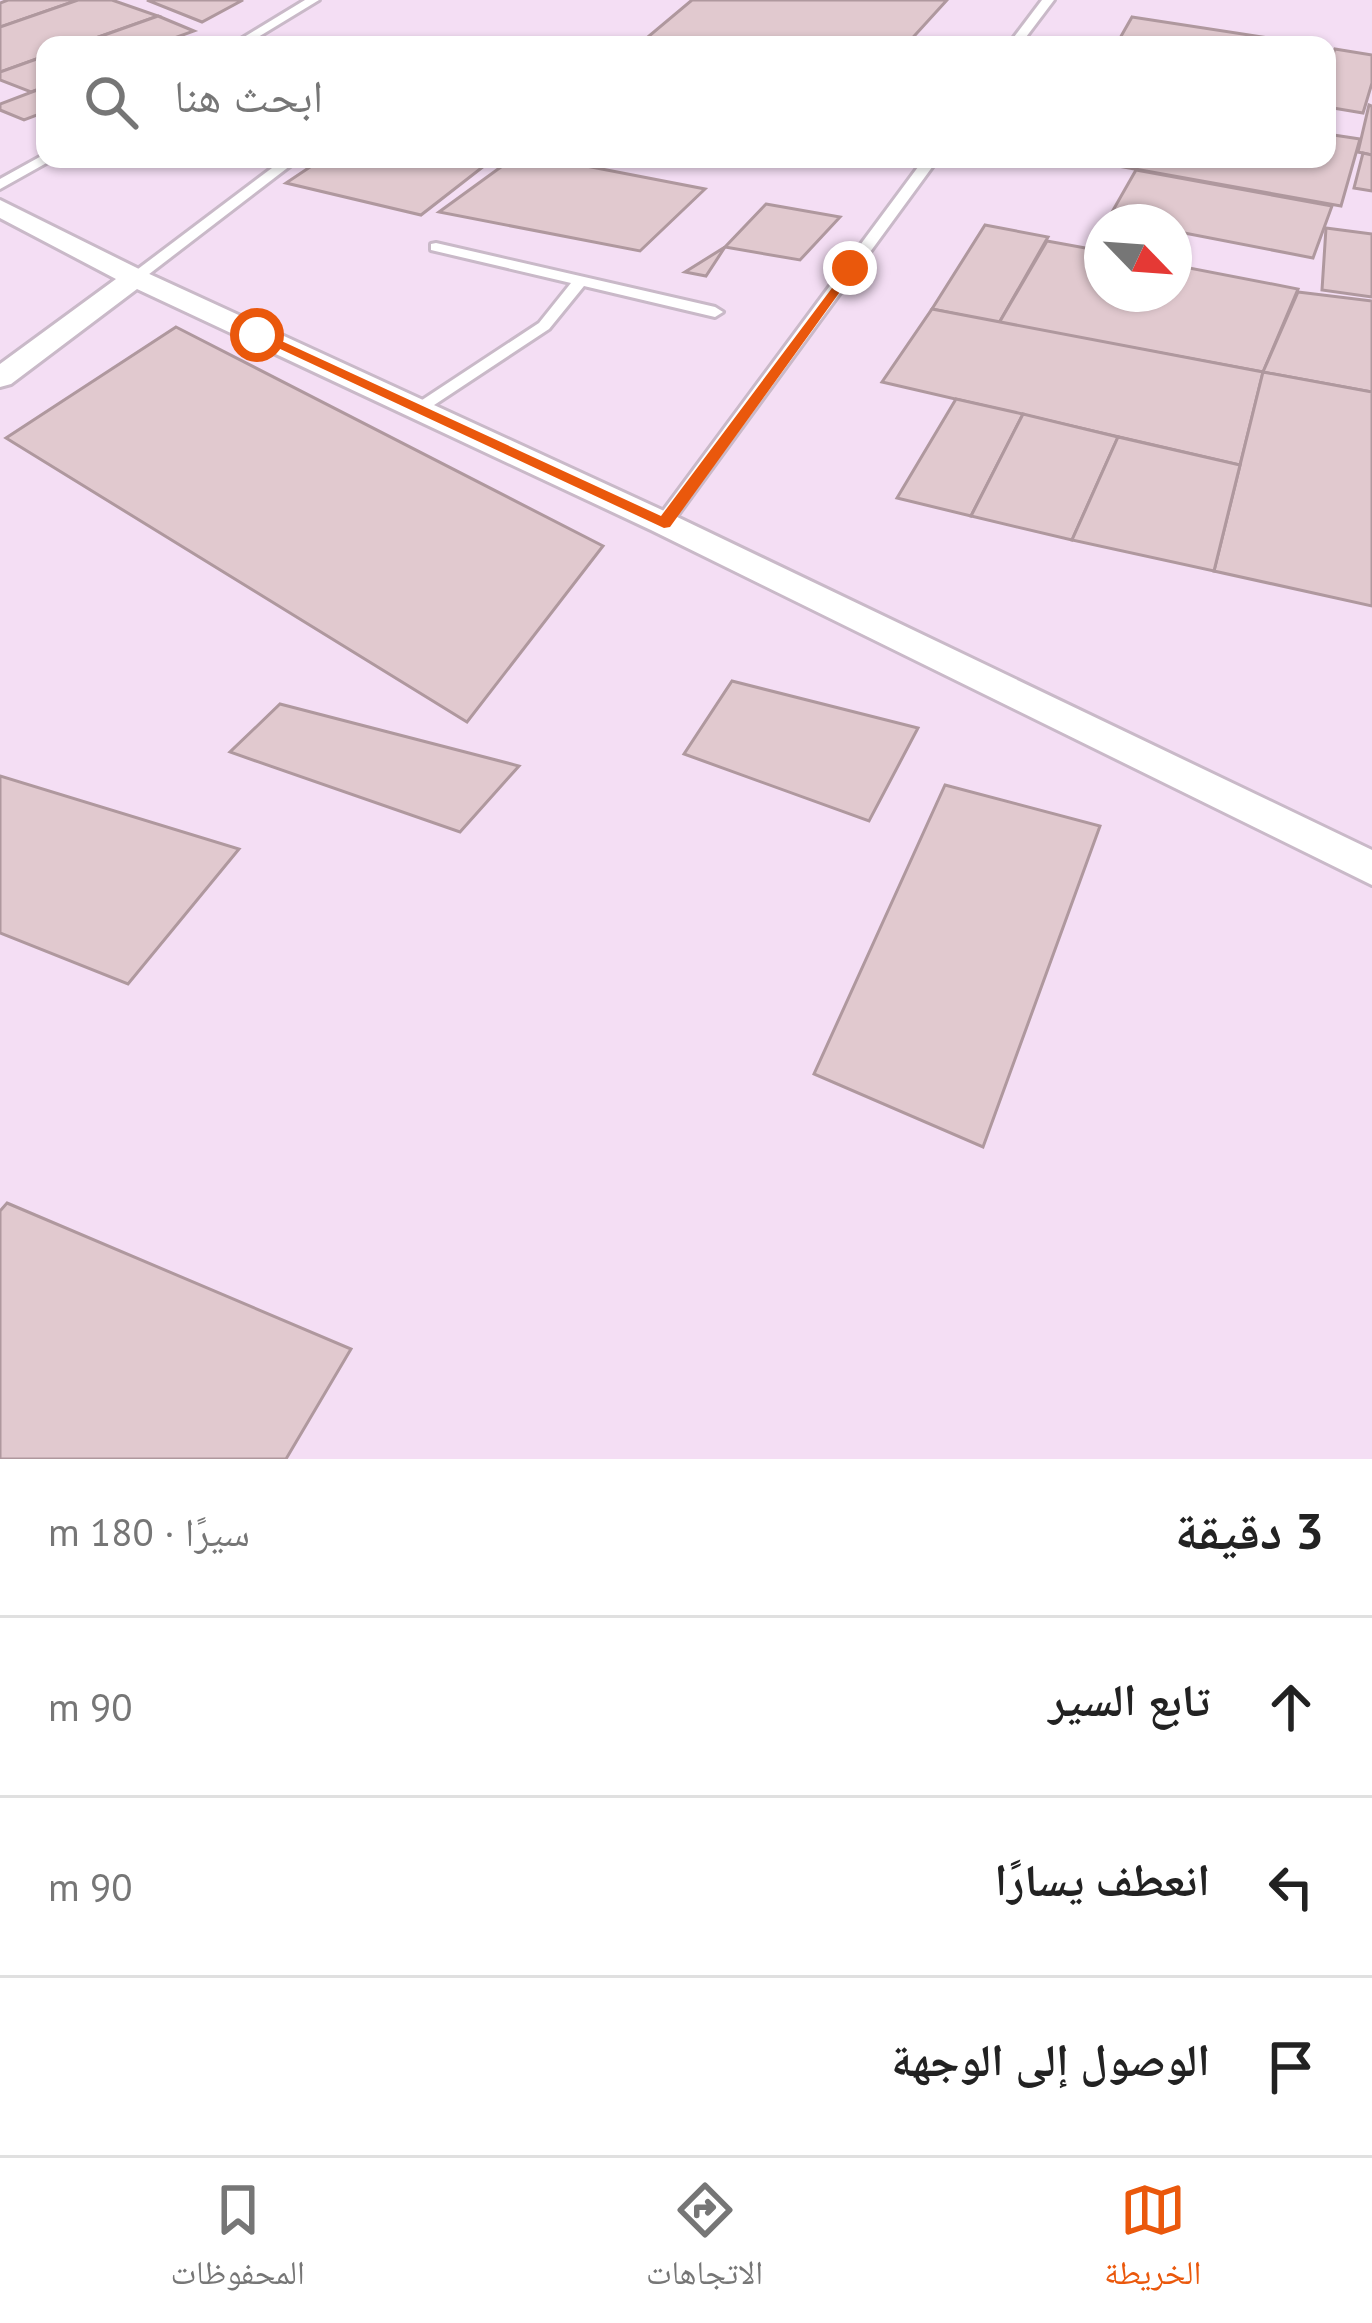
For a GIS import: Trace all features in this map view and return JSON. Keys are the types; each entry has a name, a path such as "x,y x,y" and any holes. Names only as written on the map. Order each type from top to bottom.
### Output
{"street":[{"path":"0,208 135,278 664,523 1372,869"},
{"path":"0,378 135,278"}],"lane":[{"path":"252,36 313,0"},
{"path":"1022,36 1048,0"},
{"path":"0,185 36,163"},
{"path":"135,278 280,168"},
{"path":"664,523 924,168"},
{"path":"436,248 715,312"},
{"path":"419,410 544,326 579,283"}],"shaded area":[{"path":"0,0 1372,0 1372,1459 0,1459"}],"building":[{"path":"78,0 0,27 0,3"},
{"path":"78,0 112,0 158,16 101,36 36,36 36,59 0,72 0,27"},
{"path":"147,0 243,0 202,22"},
{"path":"692,0 947,0 914,36 649,36"},
{"path":"158,16 194,31 180,36 101,36"},
{"path":"1132,17 1256,36 1121,36"},
{"path":"1336,49 1372,55 1372,83 1363,113 1336,108"},
{"path":"36,59 36,90 0,80 0,72"},
{"path":"36,90 36,115 24,120 0,110 0,104"},
{"path":"1372,106 1372,155 1358,152"},
{"path":"1336,135 1360,139 1341,206 1129,168 1336,168"},
{"path":"1363,153 1372,155 1372,191 1354,188"},
{"path":"308,168 481,168 421,215 286,183"},
{"path":"500,168 596,168 705,189 640,251 439,212"},
{"path":"1136,170 1332,206 1313,258 1192,234 1192,204 1117,204"},
{"path":"766,204 840,217 800,260 725,247"},
{"path":"985,225 1048,237 999,323 932,309"},
{"path":"1326,228 1372,234 1372,297 1322,290"},
{"path":"1047,241 1084,248 1084,312 1192,312 1192,268 1298,289 1263,372 999,323"},
{"path":"725,247 706,276 685,272"},
{"path":"1298,292 1372,301 1372,392 1263,372"},
{"path":"932,309 1263,372 1240,465 882,382"},
{"path":"176,327 603,546 467,722 6,438"},
{"path":"1263,372 1372,392 1372,606 1214,571"},
{"path":"956,399 1023,414 971,516 897,498"},
{"path":"1023,414 1118,437 1072,540 971,516"},
{"path":"1118,437 1240,465 1214,571 1072,540"},
{"path":"732,681 918,728 869,821 684,754"},
{"path":"280,704 519,766 460,832 230,752"},
{"path":"0,776 239,849 128,984 0,933"},
{"path":"945,785 1100,826 983,1147 814,1074"},
{"path":"7,1203 351,1349 286,1459 0,1459 0,1211"}],"route":[{"path":"257,335 664,523 850,268"}]}
